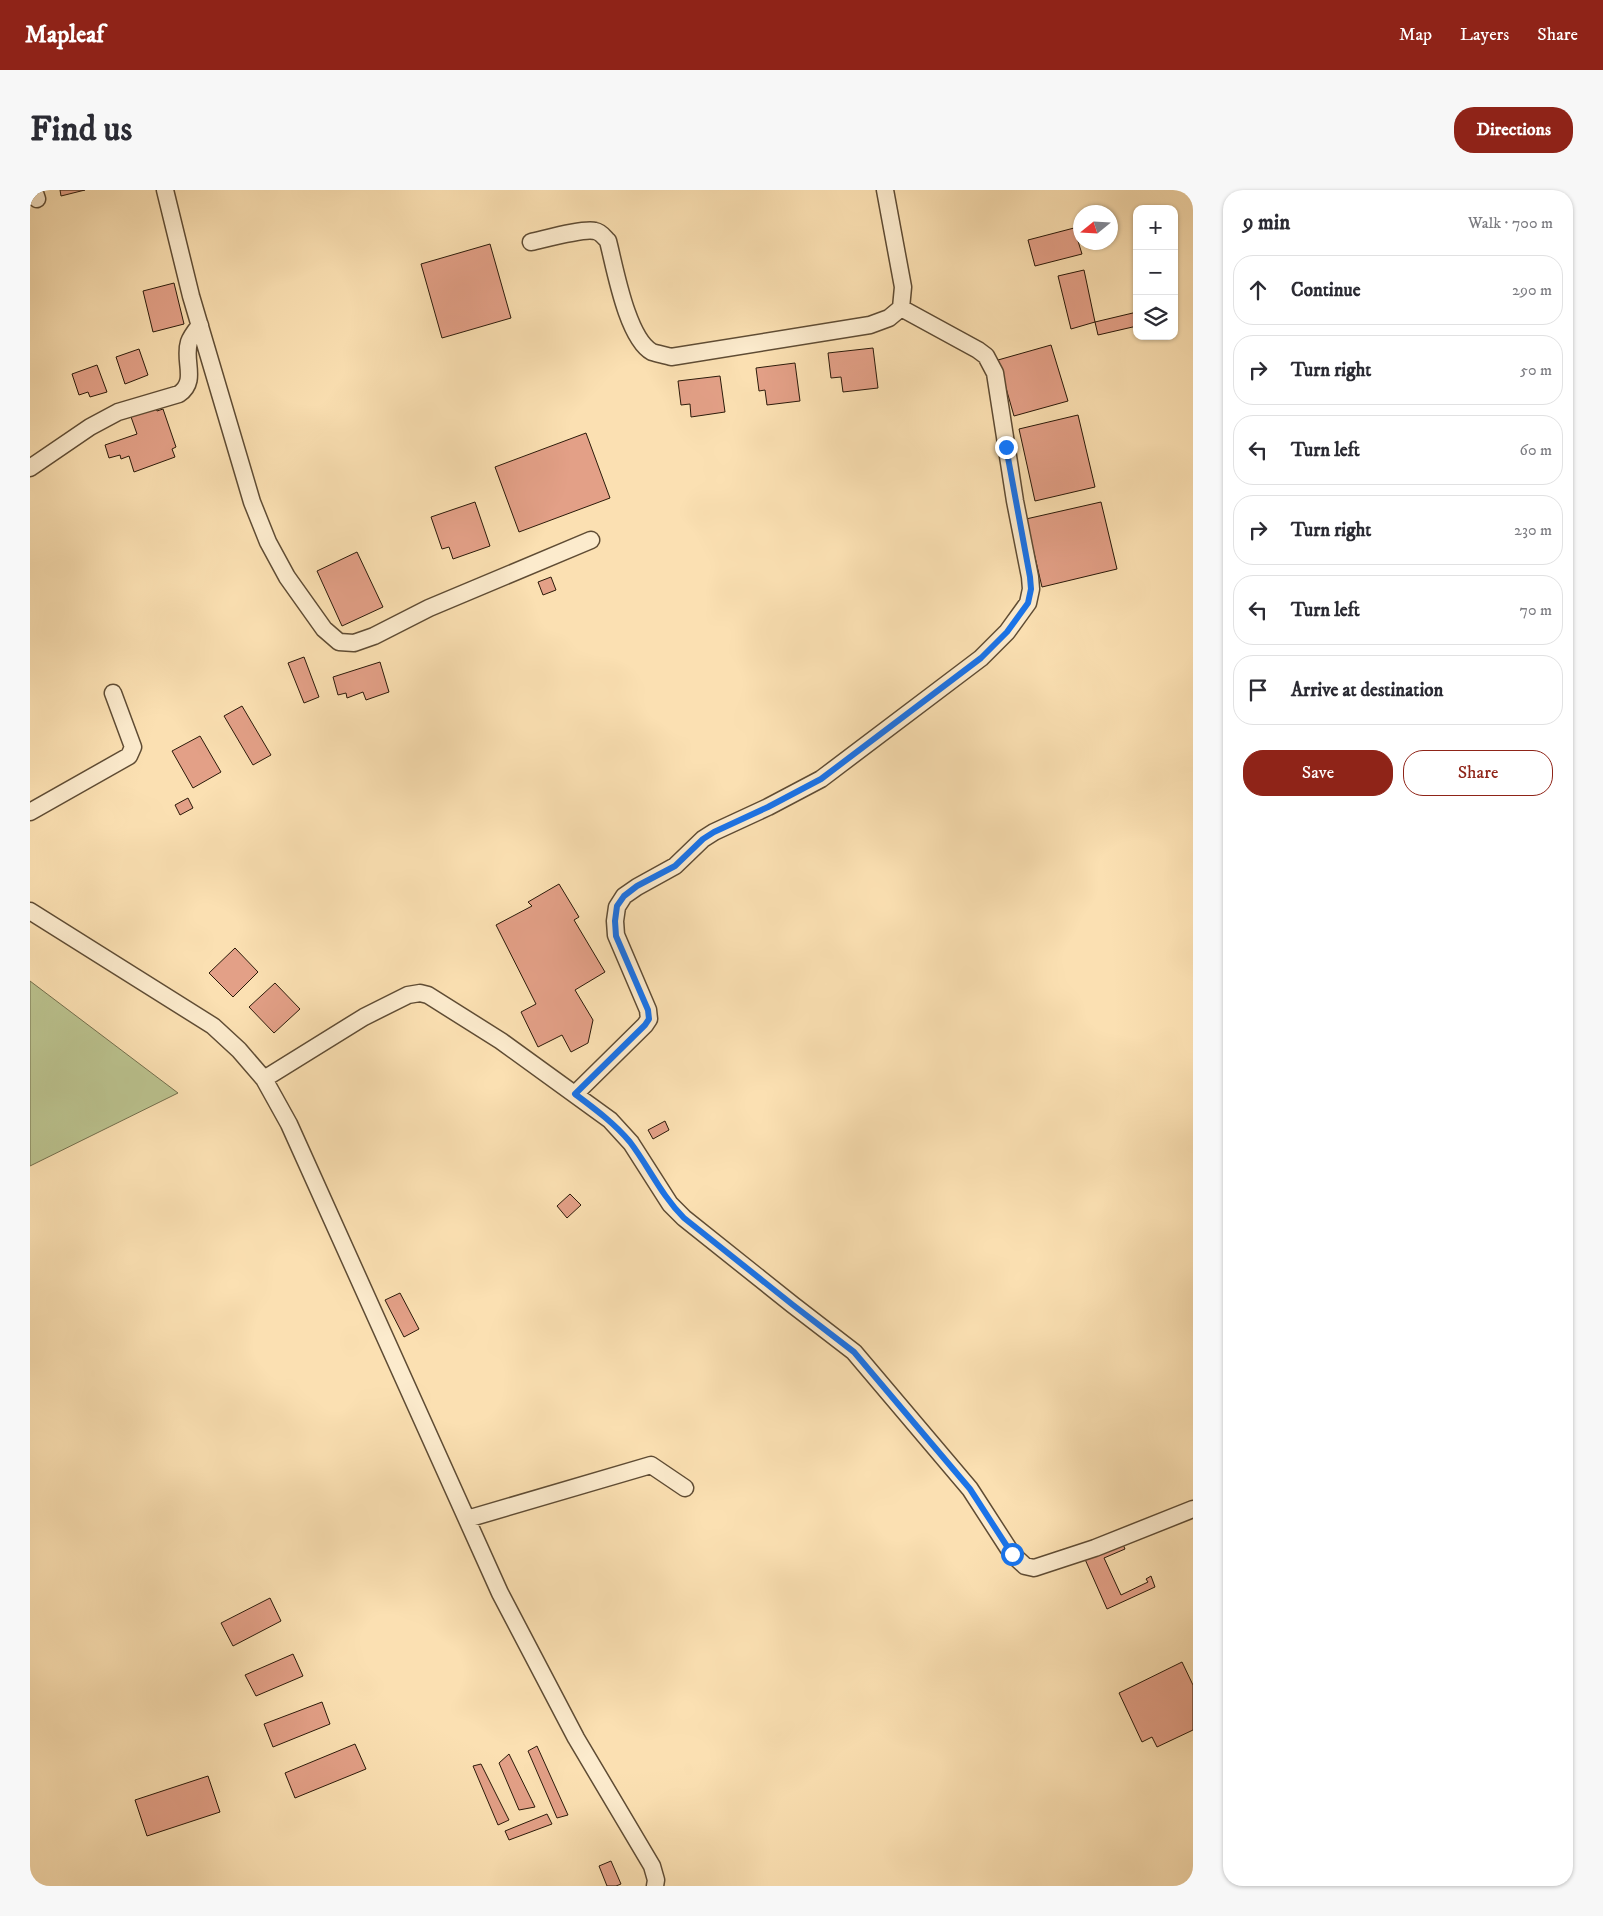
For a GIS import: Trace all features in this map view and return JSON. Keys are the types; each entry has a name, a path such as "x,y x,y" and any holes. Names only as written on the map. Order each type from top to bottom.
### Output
{"street":[{"path":"165,190 200,325 252,502 268,542 287,577 324,629 339,642 354,643 374,636 429,608 591,540"},
{"path":"531,242 583,231 593,230 600,233 608,241 628,317 638,338 652,351 671,357 870,325 890,318 901,308 903,287 885,190"},
{"path":"575,1094 649,1019 648,1010 616,936 617,906 624,896 637,886 675,866 703,839 714,832 768,807 821,779 981,658 1007,632 1028,603 1031,589 1030,577 1013,492 997,382 992,363 978,350 901,308"},
{"path":"30,468 90,427 118,412 179,394 185,389 190,380 187,354 189,340 200,325"},
{"path":"30,812 129,756 132,752 133,747 113,693"},
{"path":"30,911 213,1026 239,1050 264,1079 289,1124 500,1593 576,1738 652,1866 656,1880 655,1886"},
{"path":"264,1079 364,1017 408,995 420,993 440,1002 501,1040 610,1120 631,1143 670,1204 684,1218 854,1352 970,1489 1012,1554 1025,1566 1034,1568 1094,1548 1193,1508"},
{"path":"467,1519 651,1465 685,1488"}],"green space":[{"path":"30,981 178,1093 30,1166"}],"building":[{"path":"60,190 85,190 61,196"},
{"path":"1073,228 1073,250 1081,250 1082,254 1035,266 1028,240"},
{"path":"490,244 511,318 442,338 421,264"},
{"path":"1084,270 1095,322 1071,329 1058,276"},
{"path":"174,283 184,324 153,332 143,291"},
{"path":"1133,313 1133,327 1098,335 1095,322"},
{"path":"1051,345 1068,401 1014,416 998,360"},
{"path":"873,348 878,388 843,392 841,377 831,378 828,353"},
{"path":"139,349 148,375 125,384 116,357"},
{"path":"795,363 800,401 767,405 765,390 759,391 756,368"},
{"path":"97,365 107,392 90,397 88,392 79,395 72,374"},
{"path":"720,376 725,412 691,417 690,404 681,405 678,381"},
{"path":"155,405 157,411 163,409 176,447 172,449 175,457 134,472 129,456 121,459 120,455 109,458 105,445 137,434 130,414"},
{"path":"1078,415 1095,487 1035,501 1019,429"},
{"path":"586,433 610,498 519,532 495,467"},
{"path":"475,502 490,546 453,559 449,547 442,549 431,517"},
{"path":"1101,502 1117,569 1042,587 1026,519"},
{"path":"357,552 383,607 342,626 317,571"},
{"path":"551,577 556,590 543,595 538,582"},
{"path":"304,657 319,697 304,703 288,663"},
{"path":"380,662 389,692 366,700 363,692 347,698 346,693 338,695 333,677"},
{"path":"242,706 271,755 253,765 224,716"},
{"path":"200,736 221,772 193,788 172,751"},
{"path":"188,798 193,808 180,815 175,805"},
{"path":"559,884 579,917 574,920 605,972 575,990 593,1020 588,1043 571,1052 562,1035 538,1047 521,1012 536,1004 496,925 532,906 528,902"},
{"path":"235,948 258,972 233,997 209,973"},
{"path":"275,983 300,1009 274,1033 249,1007"},
{"path":"665,1121 669,1130 653,1139 648,1130"},
{"path":"570,1194 581,1205 567,1218 557,1206"},
{"path":"400,1293 419,1329 404,1337 385,1300"},
{"path":"1121,1540 1125,1549 1104,1558 1121,1595 1148,1582 1146,1579 1151,1576 1155,1587 1107,1609 1084,1557"},
{"path":"270,1598 281,1621 233,1646 221,1623"},
{"path":"293,1654 303,1676 256,1696 245,1675"},
{"path":"1182,1662 1193,1685 1193,1730 1157,1747 1152,1737 1142,1742 1119,1693"},
{"path":"322,1702 330,1724 273,1747 264,1724"},
{"path":"355,1744 366,1769 295,1798 285,1773"},
{"path":"537,1746 568,1815 557,1818 528,1751"},
{"path":"509,1754 535,1807 519,1810 499,1763"},
{"path":"481,1764 509,1820 498,1825 473,1766"},
{"path":"208,1776 220,1812 147,1836 135,1800"},
{"path":"547,1814 552,1824 509,1840 505,1831"},
{"path":"611,1861 621,1884 616,1886 607,1886 599,1866"}],"route":[{"path":"1006,447 1014,500 1030,577 1031,589 1028,603 1007,632 981,658 821,779 768,807 714,832 703,839 675,866 637,886 624,896 617,906 616,936 648,1010 649,1019 575,1094 610,1120 631,1143 670,1204 684,1218 854,1352 892,1395 956,1475 970,1489 1012,1554"}]}
